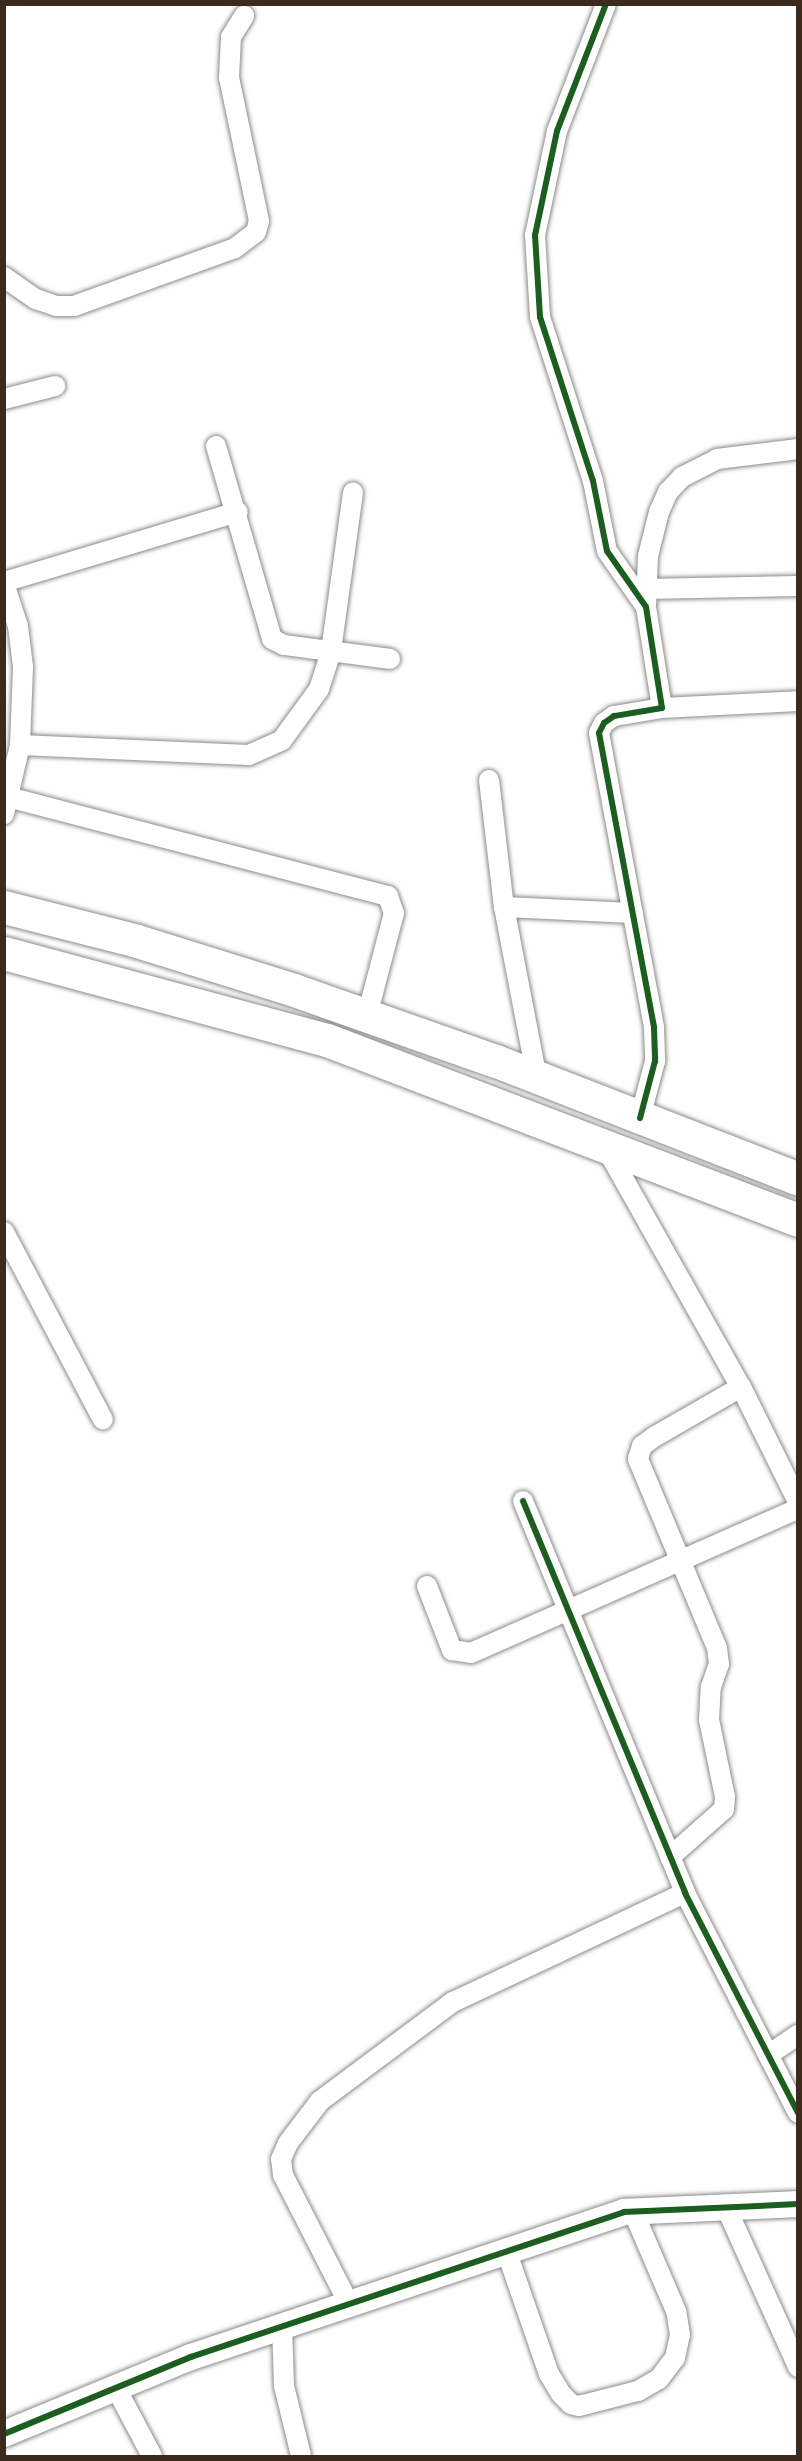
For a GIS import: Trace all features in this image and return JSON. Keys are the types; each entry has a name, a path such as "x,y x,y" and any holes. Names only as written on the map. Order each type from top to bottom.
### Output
{"highway":[{"path":"4,907 137,941 367,1016 537,1078 798,1179"},
{"path":"4,953 327,1040 798,1220"}],"street":[{"path":"606,4 557,131 535,235 537,289 540,316 592,481 607,551 645,598"},
{"path":"4,277 36,298 56,306 74,306 235,248 256,232 259,221 229,78 231,36 244,16"},
{"path":"4,399 55,386"},
{"path":"216,446 238,512 272,639 284,645 390,660"},
{"path":"662,708 645,598 659,512 668,492 682,477 717,459 798,449"},
{"path":"20,745 249,755 266,750 295,726 319,689 331,651 353,493"},
{"path":"238,512 4,583 18,626 23,667 20,745 6,802 388,896 394,913 367,1016"},
{"path":"645,598 798,586"},
{"path":"640,1118 655,1061 645,969 599,733 603,723 614,716 662,708 798,701"},
{"path":"489,780 504,907 537,1078"},
{"path":"504,907 633,913"},
{"path":"605,1146 741,1387 798,1502"},
{"path":"4,1232 103,1420"},
{"path":"670,1857 718,1816 725,1797 709,1720 711,1688 719,1664 717,1647 641,1472 638,1459 642,1446 741,1387"},
{"path":"523,1501 686,1893 798,2114"},
{"path":"427,1586 447,1642 459,1654 471,1653 570,1612 798,1509"},
{"path":"348,2302 283,2175 281,2159 288,2143 320,2101 453,2002 686,1893"},
{"path":"768,2055 798,2035"},
{"path":"4,2434 116,2388 282,2325 506,2250 633,2211 725,2205 798,2204"},
{"path":"725,2205 798,2367"},
{"path":"506,2250 549,2374 561,2394 571,2404 579,2406 638,2391 658,2379 675,2358 680,2335 676,2312 633,2211"},
{"path":"282,2325 284,2386 302,2457"},
{"path":"116,2388 152,2457"}],"cycle path":[{"path":"606,4 557,131 535,235 540,317 593,481 607,551 646,607 662,708 614,716 604,723 599,733 654,1028 655,1061 640,1118"},
{"path":"523,1501 685,1893 798,2113"},
{"path":"4,2434 191,2357 624,2212 798,2204"}]}
